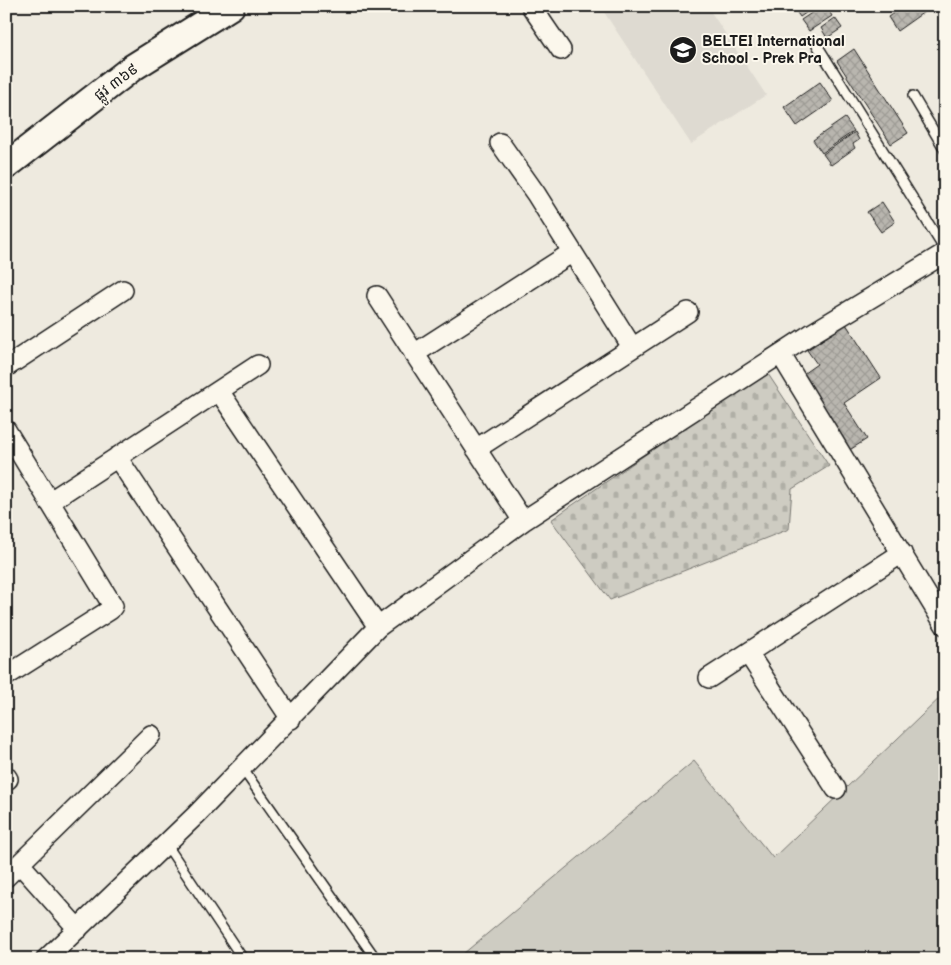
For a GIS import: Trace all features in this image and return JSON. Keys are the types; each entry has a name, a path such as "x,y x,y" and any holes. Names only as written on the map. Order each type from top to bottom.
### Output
{"main road":[{"name":"ផ្លូវ ៣៦៩","path":"6,166 132,68 231,6"}],"street":[{"path":"531,6 561,50"},
{"path":"500,143 536,194 632,347"},
{"path":"46,959 166,844 291,719 378,627 523,521 945,251"},
{"path":"414,354 571,252"},
{"path":"6,367 123,290"},
{"path":"377,296 523,521"},
{"path":"476,449 688,312"},
{"path":"781,355 945,625"},
{"path":"49,502 258,365"},
{"path":"219,391 378,627"},
{"path":"6,430 113,603 112,608 6,676"},
{"path":"117,458 291,719"},
{"path":"709,678 902,553"},
{"path":"748,653 836,789"},
{"path":"6,877 151,735"},
{"path":"20,864 78,929"}],"lane":[{"path":"817,45 945,251"},
{"path":"913,96 945,150"},
{"path":"242,768 376,959"},
{"path":"166,844 243,959"}],"shaded area":[{"name":"BELTEI International School - Prek Pra","path":"600,6 707,6 766,95 691,144"}],"green space":[{"path":"766,371 829,466 792,489 789,529 610,600 551,520"},
{"path":"945,693 945,959 457,959 694,761 773,858"}],"building":[{"path":"811,6 813,8 800,17 793,7"},
{"path":"822,6 826,6 832,16 809,31 801,20"},
{"path":"904,6 920,6 924,12 897,31 888,17"},
{"path":"835,18 842,28 827,38 821,28"},
{"path":"854,49 908,133 891,144 837,61"},
{"path":"820,82 833,101 797,126 784,107"},
{"path":"845,118 854,131 822,153 813,140"},
{"path":"855,132 859,140 853,144 855,148 831,165 823,154"},
{"path":"882,202 895,222 881,232 867,212"},
{"path":"846,324 881,378 844,403 867,439 848,451 800,376 817,364 807,350"}],"place":[{"name":"BELTEI International School - Prek Pra","path":"683,50"}]}
